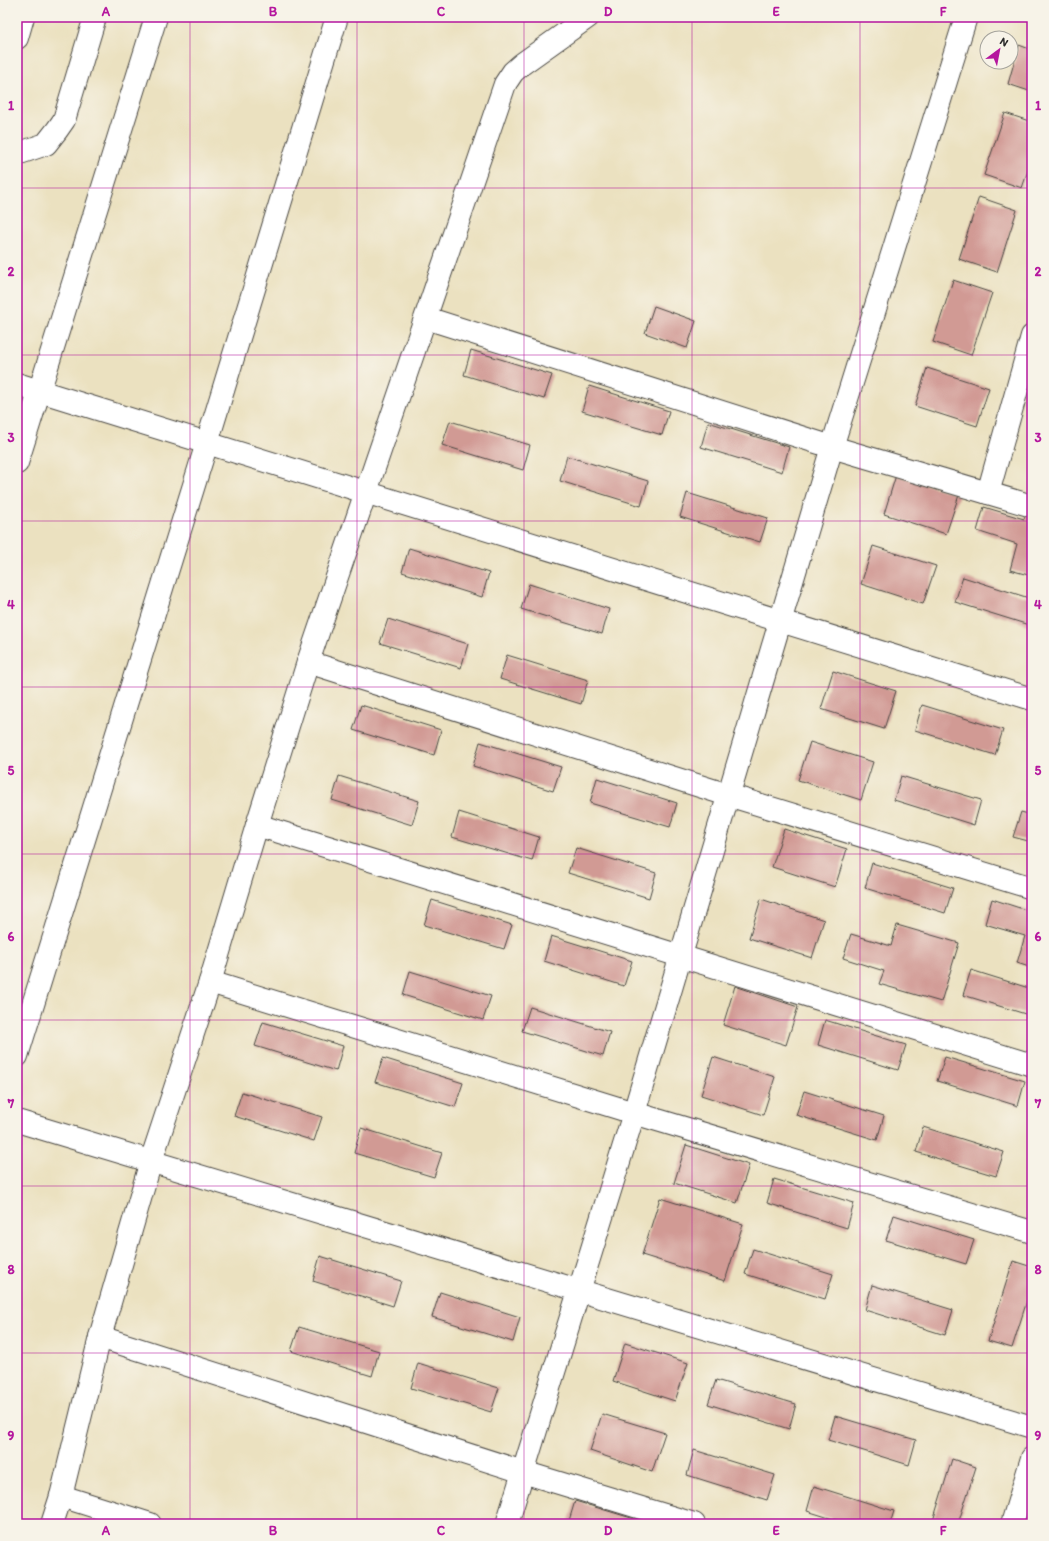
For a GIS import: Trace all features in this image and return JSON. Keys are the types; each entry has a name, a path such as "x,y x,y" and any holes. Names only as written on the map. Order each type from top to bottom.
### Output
{"street":[{"path":"17,38 23,17"},
{"path":"17,154 46,144 64,120 95,17"},
{"path":"17,463 156,17"},
{"path":"17,1056 337,17"},
{"path":"52,1524 61,1496 100,1337 150,1161 210,982 256,825 308,662 505,84 513,72 522,64 588,17"},
{"path":"507,1524 634,1113 832,447 966,17"},
{"path":"426,318 832,447 1032,506"},
{"path":"988,493 1032,336"},
{"path":"17,384 1032,699"},
{"path":"308,662 728,795 1032,888"},
{"path":"256,825 1032,1065"},
{"path":"210,982 634,1113 1032,1232"},
{"path":"17,1121 1032,1427"},
{"path":"100,1337 523,1472 694,1524"},
{"path":"1012,1524 1032,1458"},
{"path":"61,1496 150,1524"}],"building":[{"path":"1019,45 1032,50 1032,92 1008,84 1012,70 1019,70"},
{"path":"1005,113 1032,122 1032,159 1022,188 984,175"},
{"path":"979,197 1017,210 997,272 959,259"},
{"path":"953,280 992,293 971,355 933,342"},
{"path":"654,306 696,321 687,348 645,333"},
{"path":"471,350 552,375 544,399 464,375"},
{"path":"927,368 989,388 977,426 915,406"},
{"path":"589,386 669,411 662,435 582,411"},
{"path":"450,421 530,445 523,470 442,445"},
{"path":"708,422 789,447 782,472 701,447"},
{"path":"567,456 648,481 641,506 560,481"},
{"path":"896,475 959,495 946,534 884,514"},
{"path":"687,493 768,518 760,542 680,517"},
{"path":"984,507 1024,519 1027,511 1032,513 1032,576 1010,570 1017,544 977,531"},
{"path":"873,546 936,566 923,604 861,584"},
{"path":"409,548 489,573 482,597 402,572"},
{"path":"963,577 1032,599 1032,626 955,602"},
{"path":"529,584 609,609 602,634 521,609"},
{"path":"388,619 468,644 461,668 380,643"},
{"path":"507,655 588,680 581,704 500,679"},
{"path":"833,671 896,691 884,729 821,709"},
{"path":"361,705 441,730 434,755 353,730"},
{"path":"922,705 1003,730 995,755 915,730"},
{"path":"480,742 561,767 553,791 473,766"},
{"path":"810,742 873,762 861,800 798,780"},
{"path":"339,776 419,801 412,825 332,800"},
{"path":"901,776 981,800 974,825 894,800"},
{"path":"597,778 677,803 670,827 590,803"},
{"path":"459,812 539,837 532,861 452,837"},
{"path":"1021,812 1032,815 1032,842 1013,837"},
{"path":"784,829 847,849 835,887 772,867"},
{"path":"576,848 656,873 649,898 568,873"},
{"path":"872,863 953,888 945,913 865,888"},
{"path":"761,899 824,920 812,958 749,938"},
{"path":"992,899 1032,912 1032,968 1017,963 1025,936 985,924"},
{"path":"432,900 512,925 504,949 424,925"},
{"path":"897,925 959,943 941,1002 879,984 884,971 843,958 851,934 891,946"},
{"path":"551,936 632,961 624,986 544,961"},
{"path":"971,970 1032,989 1032,1016 963,995"},
{"path":"410,971 491,996 483,1020 403,995"},
{"path":"735,986 798,1007 786,1045 723,1025"},
{"path":"530,1007 610,1032 603,1056 522,1031"},
{"path":"825,1020 906,1045 898,1070 818,1045"},
{"path":"263,1022 343,1046 336,1071 255,1046"},
{"path":"713,1057 775,1077 763,1115 701,1095"},
{"path":"945,1057 1025,1081 1018,1106 937,1081"},
{"path":"383,1058 463,1083 455,1107 375,1082"},
{"path":"804,1091 884,1116 877,1140 796,1115"},
{"path":"242,1092 322,1117 314,1141 234,1116"},
{"path":"923,1127 1004,1152 996,1176 916,1152"},
{"path":"361,1128 442,1153 434,1177 354,1153"},
{"path":"686,1145 749,1165 737,1203 674,1183"},
{"path":"774,1179 854,1203 847,1228 767,1203"},
{"path":"660,1198 743,1224 725,1281 642,1255"},
{"path":"894,1215 974,1240 966,1264 886,1240"},
{"path":"753,1249 833,1274 825,1299 745,1274"},
{"path":"320,1256 401,1281 393,1306 313,1281"},
{"path":"1013,1261 1032,1267 1032,1285 1012,1348 988,1341"},
{"path":"872,1285 953,1310 945,1335 865,1310"},
{"path":"440,1292 520,1317 513,1342 432,1317"},
{"path":"299,1327 379,1351 372,1376 291,1351"},
{"path":"625,1343 688,1363 675,1401 613,1381"},
{"path":"418,1363 499,1388 491,1412 411,1388"},
{"path":"716,1380 796,1404 789,1429 708,1404"},
{"path":"602,1414 665,1433 652,1472 590,1451"},
{"path":"835,1416 916,1440 909,1465 828,1440"},
{"path":"694,1450 775,1475 767,1500 687,1475"},
{"path":"952,1459 976,1467 958,1524 932,1524"},
{"path":"814,1486 894,1511 890,1524 849,1524 807,1511"},
{"path":"575,1501 638,1520 637,1524 568,1524"}]}
